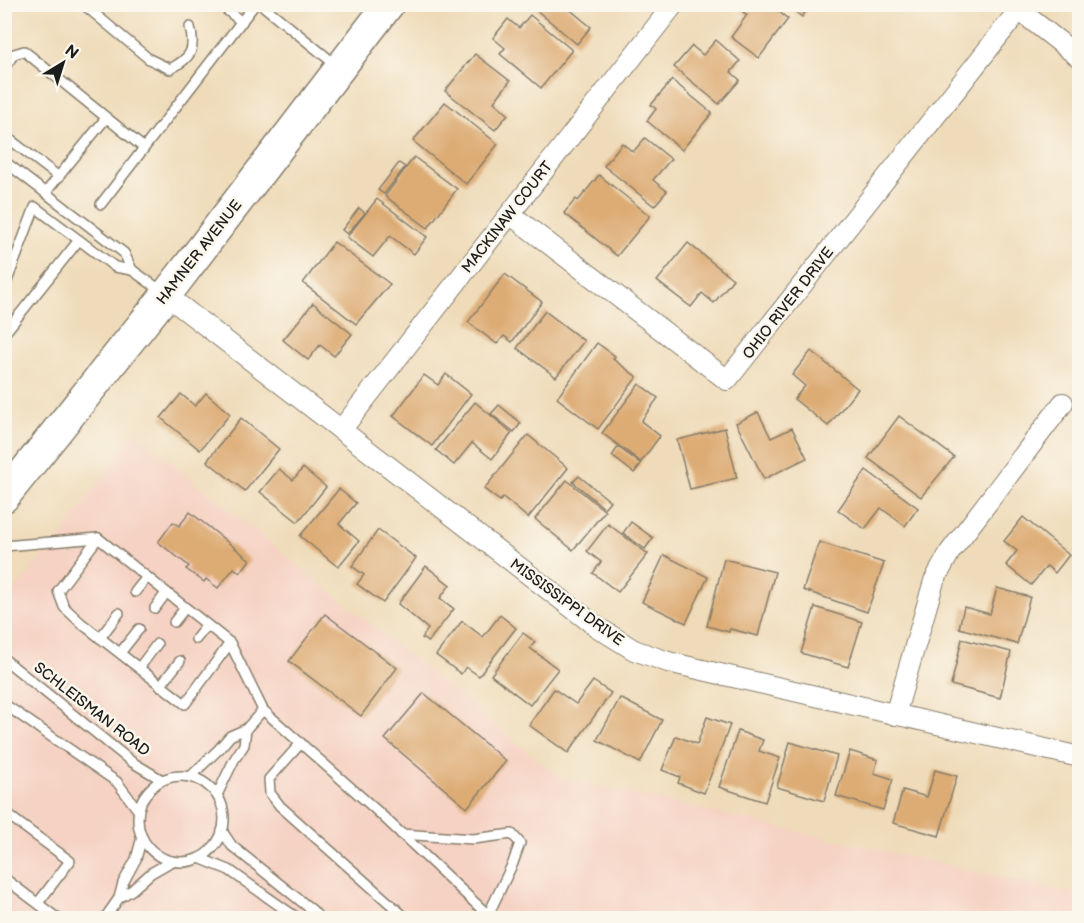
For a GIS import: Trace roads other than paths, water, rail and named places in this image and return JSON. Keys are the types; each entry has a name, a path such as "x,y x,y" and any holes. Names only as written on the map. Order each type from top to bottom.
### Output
{"main road":[{"name":"HAMNER AVENUE","path":"10,486 166,295 389,4"}],"street":[{"name":"MACKINAW COURT","path":"341,430 674,4"},
{"name":"OHIO RIVER DRIVE","path":"510,214 727,380 1019,10 1080,58"},
{"name":"MISSISSIPPI DRIVE","path":"166,295 597,627 634,650 668,662 1080,757"},
{"path":"895,714 925,608 939,571 950,552 1063,403"}],"lane":[{"path":"83,4 149,58 170,69 184,62 190,55 193,40 190,27"},
{"path":"219,4 242,22"},
{"path":"101,204 255,4"},
{"path":"261,4 341,68"},
{"path":"4,68 14,54 24,51 144,148"},
{"path":"46,192 106,118"},
{"path":"4,135 59,177"},
{"path":"4,160 124,253 132,270"},
{"path":"4,289 35,207 115,267 132,270 166,295"},
{"path":"4,334 79,240"},
{"path":"98,538 58,591 64,607 160,686 185,704 230,643"},
{"path":"4,546 98,538 230,643 263,710 402,834 487,917 520,843 512,834 473,839 402,834"},
{"path":"135,592 147,577"},
{"path":"155,608 166,593"},
{"path":"174,622 185,608"},
{"path":"100,638 119,613"},
{"path":"196,639 207,625"},
{"path":"120,653 139,629"},
{"path":"139,668 157,644"},
{"name":"SCHLEISMAN ROAD","path":"4,659 132,762 162,780"},
{"path":"160,686 180,660"},
{"path":"4,704 117,782 138,810"},
{"path":"190,777 230,735 246,729 263,710"},
{"path":"217,795 244,745 246,729"},
{"path":"301,742 269,779 270,793 280,807 406,918"},
{"path":"105,918 119,898 123,883 136,859 141,837 138,810 145,794 162,780 181,775 203,782 217,795 224,813 222,831 213,847 198,858 188,861 172,861 156,854 141,837"},
{"path":"4,812 70,861 38,903"},
{"path":"222,831 232,846 319,918"},
{"path":"198,858 229,870 297,918"},
{"path":"119,898 151,873 172,861"},
{"path":"4,878 57,918"}]}
